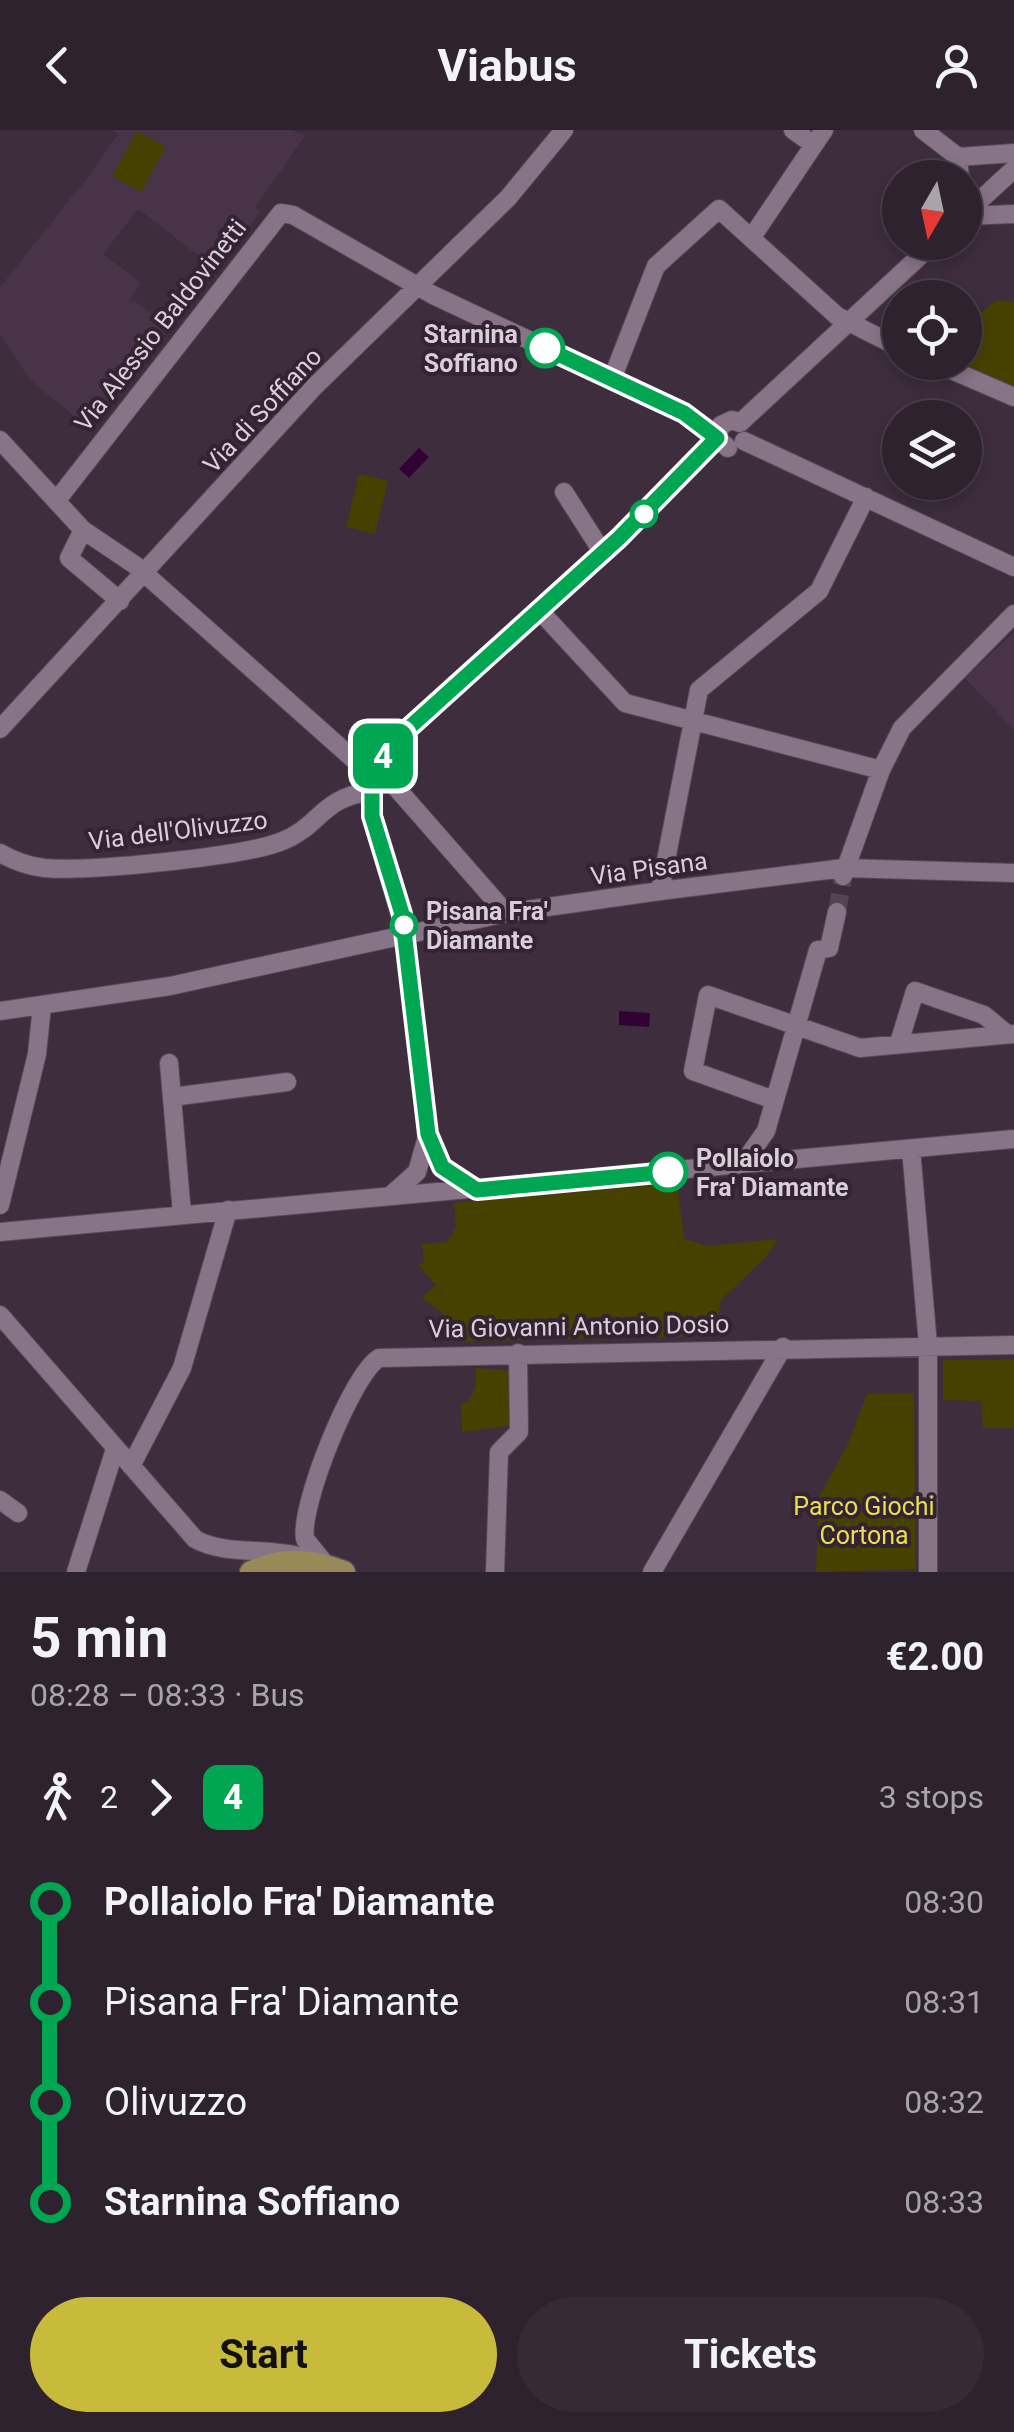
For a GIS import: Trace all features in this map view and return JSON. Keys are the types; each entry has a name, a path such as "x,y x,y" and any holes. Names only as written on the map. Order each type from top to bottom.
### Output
{"main road":[{"path":"251,1572 284,1562 334,1568"}],"street":[{"name":"Via di Soffiano","path":"0,729 145,576 315,386 508,198 564,130"},
{"path":"752,237 819,137 793,130"},
{"path":"923,130 958,156 1014,152"},
{"path":"958,156 958,160"},
{"path":"982,199 1014,169"},
{"path":"612,379 656,266 719,209 849,324 882,340"},
{"name":"Via Alessio Baldovinetti","path":"57,500 279,214 294,215 419,288"},
{"path":"982,215 1014,214"},
{"path":"477,1190 445,1172 428,1134 405,933 372,816 374,782 390,745 603,553 916,260"},
{"path":"419,288 1014,567"},
{"path":"975,380 1014,397"},
{"path":"686,414 698,457"},
{"path":"661,497 698,457 729,434"},
{"path":"0,440 83,530 145,576 374,782 393,784 506,913"},
{"path":"564,492 603,553"},
{"path":"660,891 691,721 702,685 828,581 866,497"},
{"path":"83,530 69,558 120,601"},
{"path":"540,610 625,703 881,770"},
{"path":"844,873 881,770 917,710 1014,614"},
{"name":"Via dell'Olivuzzo","path":"0,854 36,866 73,868 246,850 294,835 340,797 374,782"},
{"name":"Via Pisana","path":"0,1011 170,986 506,913 660,891 844,873 1014,873"},
{"path":"742,1165 766,1132 771,1099 818,950 829,948 837,912"},
{"path":"899,1043 915,992 984,1016 1011,1034"},
{"path":"771,1099 693,1070 708,995 860,1048 1011,1034"},
{"path":"0,1205 37,1054 42,1006"},
{"path":"169,1064 182,1214"},
{"path":"172,1097 287,1082"},
{"path":"766,1132 787,1160"},
{"path":"385,1199 414,1178 428,1134"},
{"path":"0,1232 1014,1140"},
{"path":"911,1149 928,1345 928,1572"},
{"path":"131,1466 182,1368 228,1210"},
{"path":"0,1315 198,1542 216,1547 276,1550 334,1568"},
{"name":"Via Giovanni Antonio Dosio","path":"334,1568 306,1539 308,1504 370,1364 392,1355 1014,1344"},
{"path":"652,1572 783,1347"},
{"path":"495,1572 498,1452 519,1432 518,1353"},
{"path":"76,1572 114,1449"},
{"path":"0,1500 18,1513"}],"shaded area":[{"path":"112,130 292,130 305,136 255,207 260,212 216,269 138,209 103,254 141,283 128,302 135,301 169,328 90,429 30,380 0,334 0,287 91,173 118,134"},
{"path":"419,448 429,457 409,478 399,469"},
{"path":"1014,632 1014,730 965,678"},
{"path":"619,1011 650,1013 649,1027 619,1025"}],"green space":[{"path":"137,131 166,147 141,192 112,176"},
{"path":"997,300 1014,302 1014,390 982,376 982,312"},
{"path":"359,474 388,481 375,534 346,527"},
{"path":"677,1183 684,1239 708,1246 778,1239 765,1258 721,1300 714,1336 444,1342 443,1313 422,1298 436,1285 418,1264 424,1263 422,1244 447,1242 456,1228 454,1203"},
{"path":"943,1360 1014,1360 1014,1428 983,1428 981,1401 943,1400"},
{"path":"476,1368 512,1371 514,1425 462,1432 461,1403 469,1402 476,1384"},
{"name":"Parco Giochi Cortona","path":"914,1393 916,1569 816,1572 819,1497 848,1444 867,1394"}],"tunnel":[{"path":"837,912 843,878"}],"bus line":[{"name":"4","path":"545,348 684,413 717,438 619,538 390,745 372,786 372,816 402,914 428,1134 445,1172 477,1190 668,1172"}],"place":[{"name":"Starnina Soffiano","path":"545,348"},
{"name":"Pisana Fra' Diamante","path":"404,925"},
{"name":"Pollaiolo Fra' Diamante","path":"668,1172"}]}
